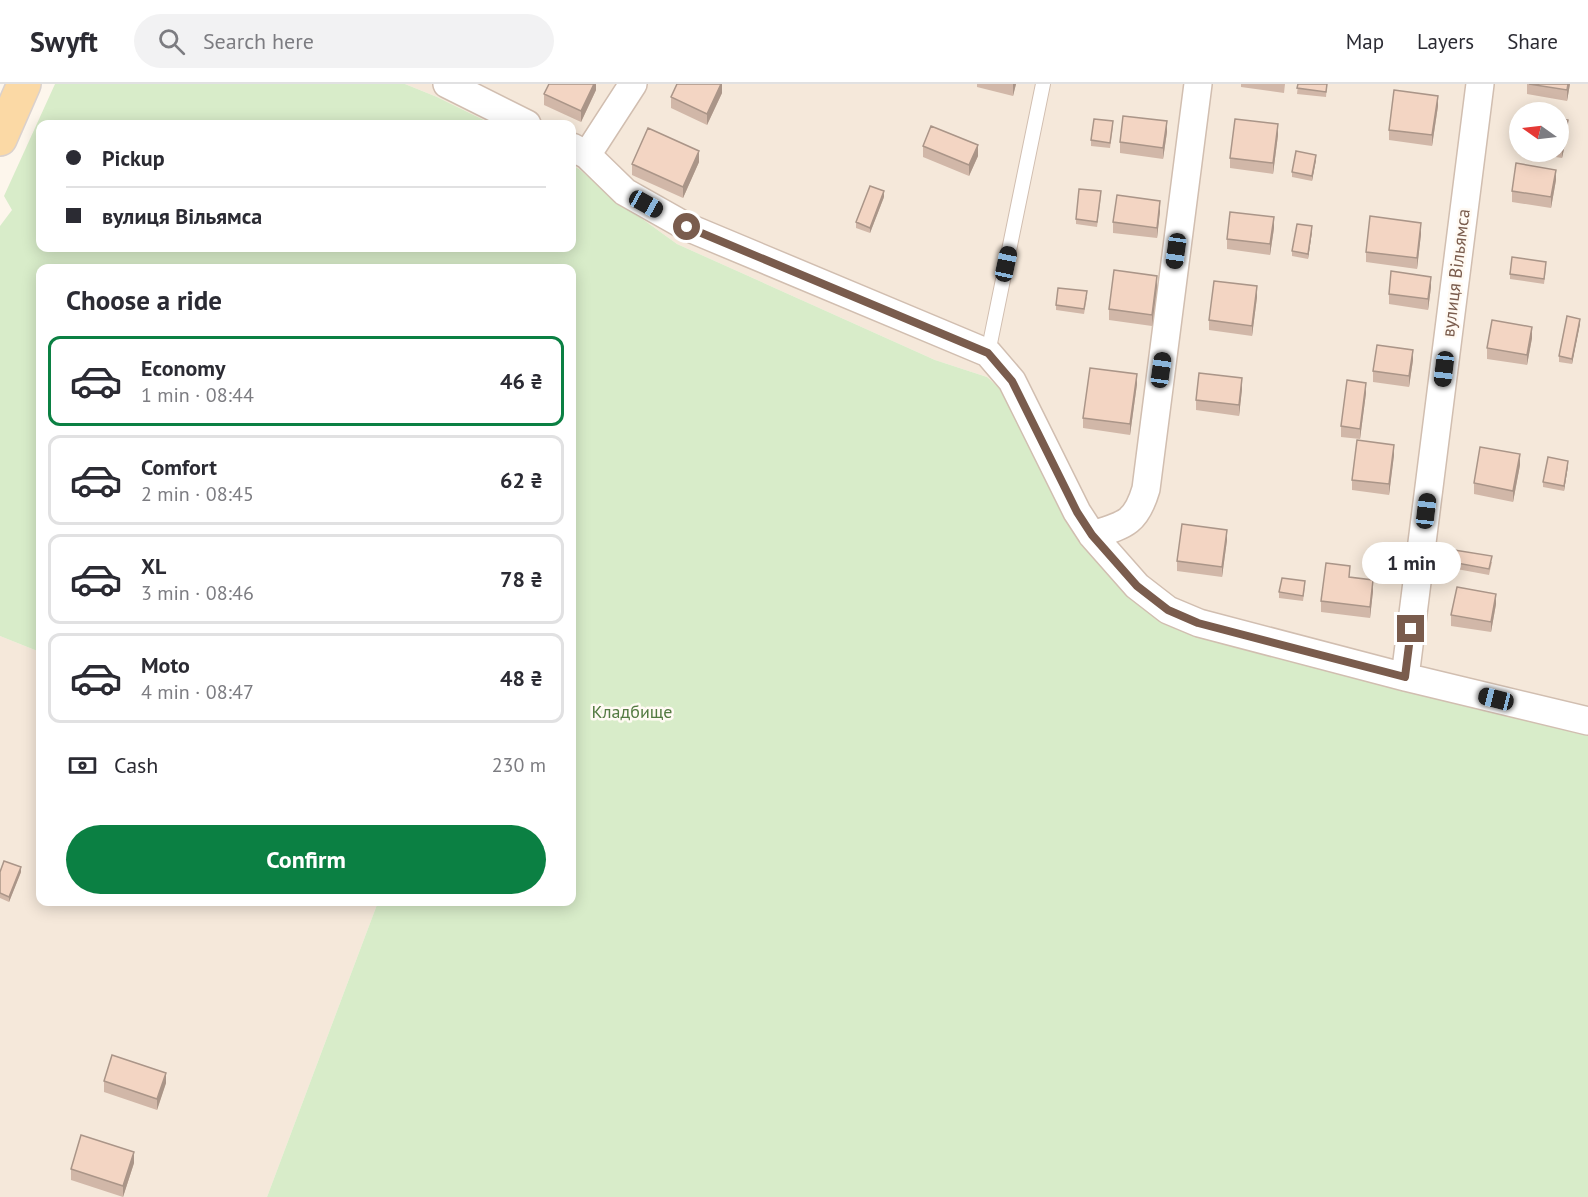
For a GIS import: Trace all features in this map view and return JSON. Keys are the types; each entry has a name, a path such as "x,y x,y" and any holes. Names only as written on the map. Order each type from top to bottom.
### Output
{"main road":[{"path":"0,140 24,84"}],"street":[{"path":"447,84 519,120"},
{"path":"633,84 579,151 625,192 687,227 988,353 1012,381 1077,512 1092,535 1137,586 1168,610 1198,623 1405,677 1588,721"},
{"path":"1092,535 1115,528 1128,521 1140,510 1146,489 1198,84"},
{"name":"вулиця Вільямса","path":"1405,677 1480,84"}],"lane":[{"path":"988,353 1043,84"}],"shaded area":[{"path":"405,84 1588,84 1588,729 1160,617 987,377 935,360 677,244 612,197 576,167 576,120 484,120"},
{"path":"0,636 36,650 36,906 376,906 267,1197 0,1197"}],"green space":[{"path":"55,84 405,84 484,120 39,120"},
{"name":"Кладбище","path":"36,126 36,252 576,252 576,167 612,197 677,244 935,360 987,377 1002,391 1119,584 1588,729 1588,1197 267,1197 376,906 576,906 576,264 36,264 36,650 0,636 0,226 12,210 4,196"}],"building":[{"path":"549,84 594,84 581,111 544,94"},
{"path":"677,84 721,84 707,114 671,97"},
{"path":"1298,84 1327,84 1326,92 1297,88"},
{"path":"1529,84 1568,84 1567,90"},
{"path":"1394,90 1438,96 1432,135 1389,130"},
{"path":"1123,116 1167,121 1163,148 1120,142"},
{"path":"1094,119 1113,121 1110,143 1091,140"},
{"path":"1235,119 1278,124 1273,163 1230,158"},
{"path":"931,126 978,145 969,165 923,146"},
{"path":"648,128 699,151 683,187 632,164"},
{"path":"1296,151 1316,155 1312,176 1292,172"},
{"path":"1516,163 1556,170 1551,197 1512,191"},
{"path":"870,186 884,191 870,228 856,222"},
{"path":"1079,189 1101,191 1097,222 1076,219"},
{"path":"1117,195 1160,201 1157,228 1113,222"},
{"path":"1230,212 1274,217 1270,244 1227,239"},
{"path":"1370,216 1421,223 1417,258 1366,252"},
{"path":"1297,224 1312,226 1308,254 1292,251"},
{"path":"1512,257 1546,262 1544,279 1510,274"},
{"path":"1114,270 1157,276 1152,315 1109,309"},
{"path":"1391,271 1431,277 1428,299 1389,294"},
{"path":"1214,281 1257,286 1252,326 1209,320"},
{"path":"1058,288 1087,291 1084,309 1056,305"},
{"path":"1567,316 1580,319 1572,359 1559,356"},
{"path":"1492,320 1532,327 1527,355 1487,348"},
{"path":"1377,345 1413,350 1409,376 1373,371"},
{"path":"1090,368 1137,374 1130,424 1083,418"},
{"path":"1199,373 1242,378 1239,405 1196,400"},
{"path":"1347,380 1366,383 1360,429 1341,426"},
{"path":"1357,440 1394,445 1389,484 1352,480"},
{"path":"1480,447 1520,454 1513,491 1474,483"},
{"path":"1548,457 1568,461 1564,486 1543,482"},
{"path":"1182,524 1227,530 1222,567 1177,561"},
{"path":"1448,549 1492,556 1489,569 1446,561"},
{"path":"1326,563 1350,566 1349,577 1373,580 1370,607 1321,601"},
{"path":"1282,578 1305,581 1303,596 1279,592"},
{"path":"1457,587 1496,594 1491,622 1451,615"},
{"path":"4,861 21,867 9,897 0,893 0,872"},
{"path":"112,1055 166,1073 157,1099 104,1081"},
{"path":"81,1135 134,1152 123,1186 71,1169"}],"route":[{"path":"687,227 988,353 1012,381 1077,512 1092,535 1137,586 1168,610 1198,623 1405,677 1411,629"}]}
